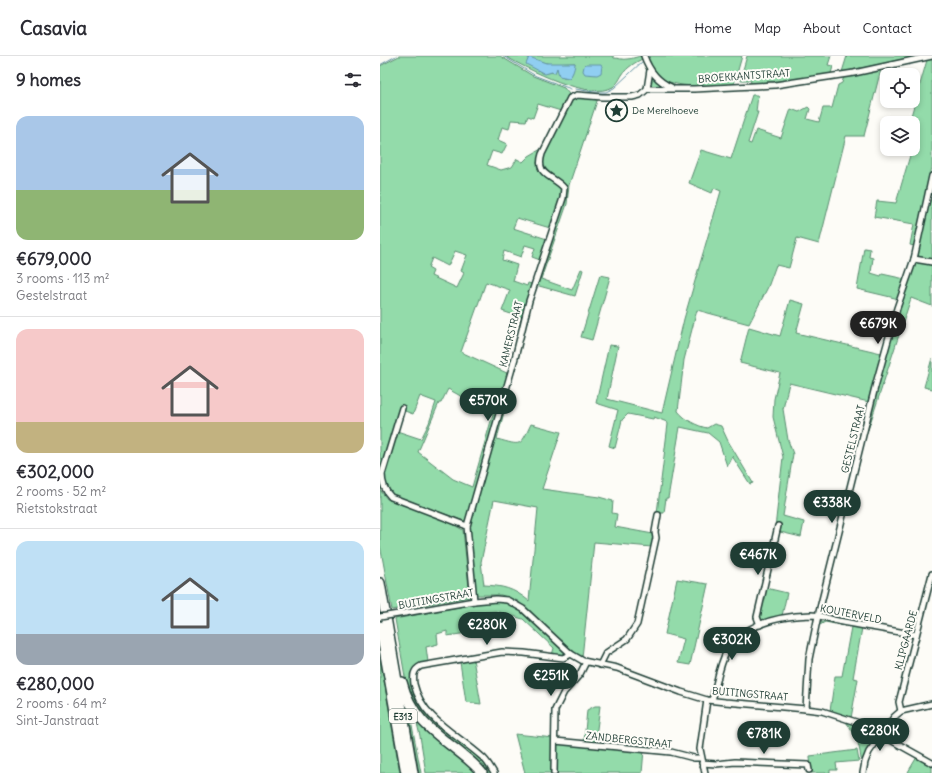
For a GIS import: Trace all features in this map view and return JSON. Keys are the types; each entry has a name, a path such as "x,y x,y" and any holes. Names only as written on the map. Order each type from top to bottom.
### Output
{"highway":[{"name":"E313","path":"380,583 413,773"},
{"name":"E313","path":"380,626 406,773"},
{"path":"393,659 397,663 407,698 419,718 432,731 470,760 482,773"}],"street":[{"name":"BROEKKANTSTRAAT","path":"647,89 775,85 854,72 932,56"},
{"path":"645,58 650,70 659,80 674,88"},
{"path":"647,89 650,70"},
{"name":"KAMERSTRAAT","path":"474,601 466,526 515,358 529,301 563,198 564,188 561,184 547,176 541,167 540,164 542,154 570,98 577,95 632,97 640,95 647,89"},
{"name":"GESTELSTRAAT","path":"806,709 809,659 818,616 875,387 897,308 914,259 932,176"},
{"path":"914,259 932,262"},
{"path":"402,408 382,474 385,491 391,497 466,526"},
{"path":"600,664 606,653 627,639 637,624 656,538 655,532 658,515"},
{"path":"760,625 757,617 778,526"},
{"name":"KLIPGAARDE","path":"901,712 899,702 932,574"},
{"name":"BUITINGSTRAAT","path":"380,617 474,601 496,599 507,600 516,604 571,654 586,662 618,668 681,692 710,700 822,711 855,722 882,734 932,763"},
{"name":"KOUTERVELD","path":"705,773 700,749 710,700 728,650 739,637 760,625 784,618 813,615 916,635"},
{"path":"494,773 482,756 441,725 425,709 415,687 413,676 415,671 421,666 502,652 563,658 571,654"},
{"path":"554,773 556,708 564,692 582,671 586,662"},
{"path":"863,773 869,752 894,717 901,712 932,704"},
{"name":"ZANDBERGSTRAAT","path":"555,742 664,752 716,764 735,762 808,765 808,770"}],"green space":[{"path":"399,56 500,56 533,76 564,88 569,94 561,111 538,104 533,118 528,116 526,121 511,120 509,129 502,127 498,140 507,144 502,154 492,151 487,165 501,170 512,167 517,159 523,162 529,156 541,149 542,151 537,163 539,169 563,188 564,184 544,170 542,158 569,102 576,96 598,98 569,185 567,204 541,279 572,290 581,269 583,270 575,296 532,284 523,318 502,311 510,290 486,282 461,352 509,374 503,395 508,397 497,439 511,443 519,443 525,437 531,424 561,432 542,489 599,497 613,501 612,513 617,514 615,527 653,534 654,540 652,547 594,542 582,658 563,644 518,601 501,595 476,595 469,523 391,494 387,490 385,484 385,472 380,470 380,66","holes":["517,218 550,228 547,239 513,228","525,245 535,248 532,257 540,260 532,284 528,283 527,286 513,281 517,265 502,260 504,251 521,257","455,251 467,255 461,271 464,273 457,288 431,276 433,271 428,268 432,258 448,266","448,389 493,414 472,487 453,479 418,452 439,403 441,403","420,396 436,402 429,423 421,439 397,431 402,410 413,414","494,500 538,508 529,601 508,588 484,585 481,562"]},
{"path":"505,56 613,56 614,58 631,59 643,56 644,58 626,70 613,87 602,90 589,90 558,82","holes":["542,62 551,64 575,63 569,78 563,77 557,68 554,73 540,72"]},
{"path":"651,56 742,56 734,84 694,86 674,83 657,75 648,59"},
{"path":"747,56 831,56 828,65 833,66 831,74 819,77 750,84 751,80 740,80"},
{"path":"847,56 921,56 842,72"},
{"path":"932,59 932,167 915,246 910,245 914,224 874,217 877,201 896,203 910,156 920,156 920,116 911,116 913,108 920,108 920,84 927,60"},
{"path":"880,69 864,136 846,136 819,244 797,238 789,268 776,265 768,287 749,324 697,310 684,360 678,411 688,420 699,426 707,428 714,424 721,426 728,441 753,483 750,484 732,456 727,466 719,442 708,433 680,427 664,513 657,513 668,424 667,422 654,417 653,419 628,414 622,420 615,448 609,446 618,410 596,403 609,345 618,346 607,399 662,413 684,319 721,191 714,188 712,193 689,183 701,150 731,159 752,95 758,95 756,112 758,112 748,143 751,144 756,130 781,138 791,109 799,112 808,107 810,109 807,119 819,122 823,108 832,108 838,85 842,83 844,76"},
{"path":"653,75 665,87 650,85"},
{"path":"928,200 932,200 932,306 911,298 868,430 866,429 873,403 789,383 783,409 788,440 793,454 783,516 804,522 801,537 780,532 780,529 775,528 783,457 773,417 774,399 780,373 740,363 749,327 780,336 790,300 804,304 796,333 881,353 886,339 885,332 889,326 893,327"},
{"path":"864,248 870,249 869,257 873,258 871,273 881,276 882,274 905,279 899,299 857,289"},
{"path":"600,275 610,277 592,340 581,337"},
{"path":"932,358 932,389 924,387"},
{"path":"380,485 381,491 387,499 449,522 463,530 470,597 392,610 380,545"},
{"path":"677,579 708,584 690,665 678,663 684,639 665,634"},
{"path":"766,588 787,593 782,616 764,622 759,617"},
{"path":"490,601 511,605 521,611 565,652 565,655 552,655 554,648 523,619 495,611 470,614 467,633 447,636 447,631 437,634 438,644 426,647 428,662 417,665 410,674 413,688 420,704 478,755 492,773 485,773 476,760 430,725 418,710 407,688 395,619"},
{"path":"826,620 862,628 853,678 858,679 851,718 830,711 835,676 842,676 851,627 825,622 820,625 819,624"},
{"path":"380,658 400,773 380,773"},
{"path":"473,659 481,704 466,702 460,662"},
{"path":"408,704 421,773 419,773"},
{"path":"595,706 600,706 595,744 584,742 587,710"},
{"path":"416,719 479,773 426,773"},
{"path":"863,721 883,723 886,727 883,729 878,729"},
{"path":"846,722 862,727 875,734 876,738 863,760 861,759 856,739"},
{"path":"515,734 554,738 553,773 525,773"},
{"path":"559,743 644,750 642,773 554,773 556,746"},
{"path":"857,750 859,761 836,763 837,770 830,770 830,773 811,773 810,756"},
{"path":"917,757 932,766 932,773 908,772"}],"water":[{"path":"529,57 546,63 575,63 572,75 569,78 559,76 557,68 555,73 552,72 545,74 526,64"},
{"path":"586,64 601,64 601,73 597,75 585,74 583,71"}],"waterway":[{"path":"380,65 396,56"},
{"path":"503,56 536,76 571,89"},
{"path":"575,89 606,92 614,88 644,60"}],"place":[{"name":"De Merelhoeve","path":"617,110"}]}
